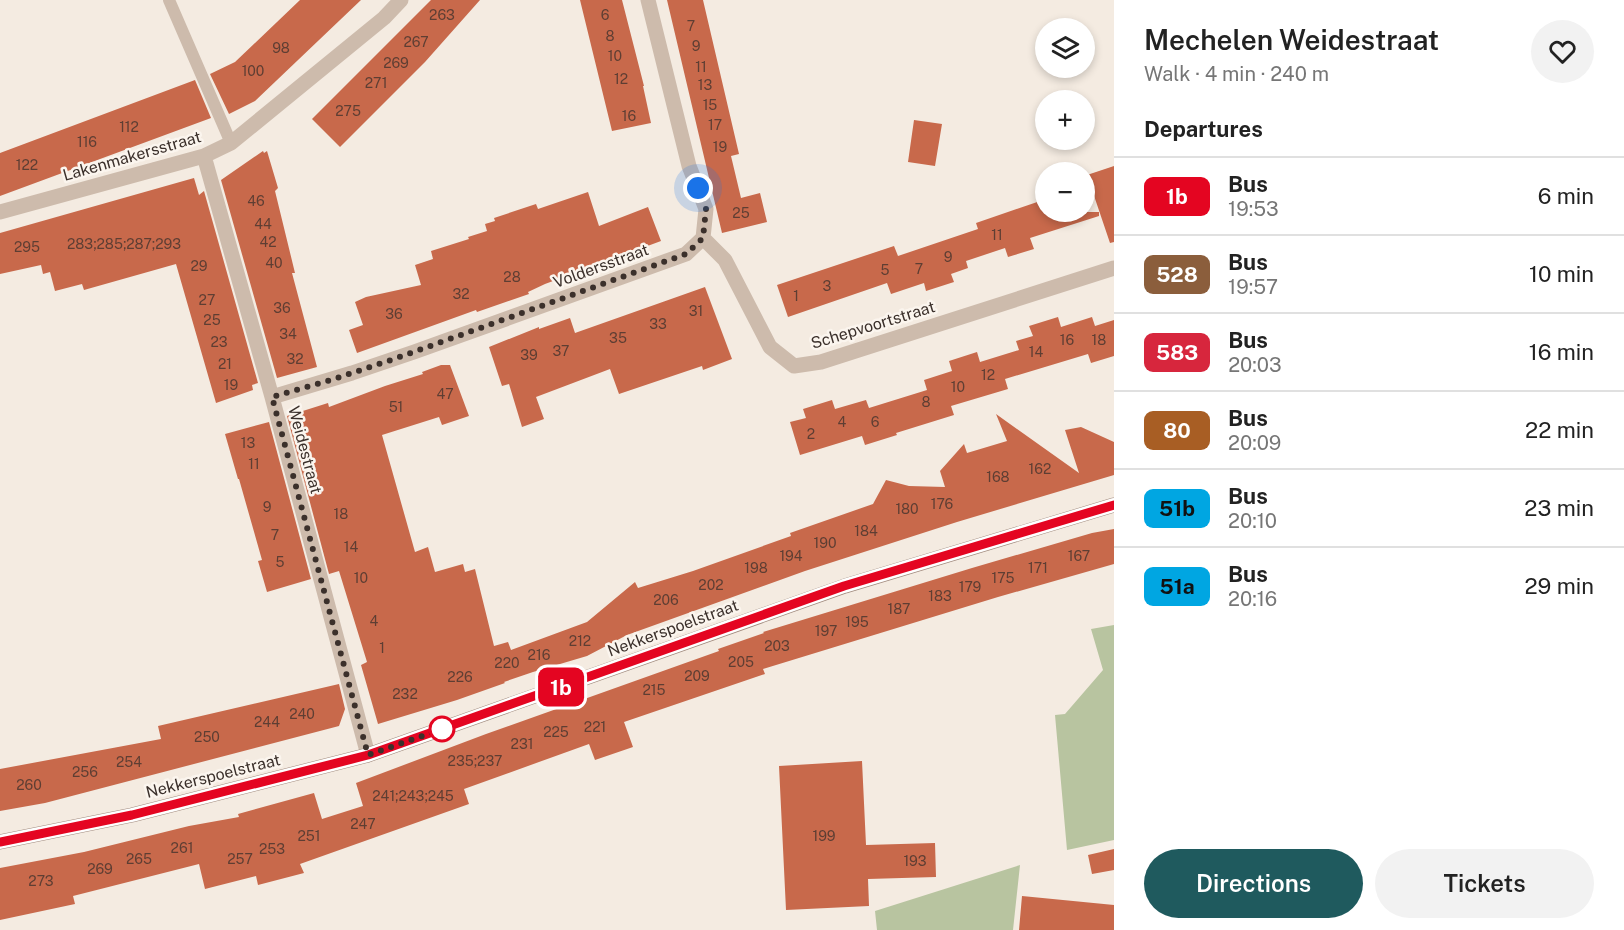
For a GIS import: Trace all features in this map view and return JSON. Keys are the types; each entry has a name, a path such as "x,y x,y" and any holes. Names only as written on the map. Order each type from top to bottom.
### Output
{"main road":[{"name":"Nekkerspoelstraat","path":"0,842 132,815 368,755 844,586 1114,505"}],"street":[{"name":"Lakenmakersstraat","path":"0,212 204,156 231,143 384,18 401,0"},
{"path":"648,0 689,166 706,209 703,238"},
{"name":"Weidestraat","path":"204,156 272,397 368,755"},
{"name":"Schepvoortstraat","path":"703,238 725,260 770,347 794,366 821,362 1114,268"},
{"name":"Voldersstraat","path":"272,397 394,359 686,254 703,238"}],"lane":[{"path":"169,0 231,143"}],"green space":[{"path":"1114,625 1114,840 1067,850 1055,715 1065,714 1103,670 1091,629"},
{"path":"1020,865 1013,930 877,930 875,911"}],"building":[{"path":"300,0 361,0 255,101 229,114 210,74 235,62"},
{"path":"431,0 480,0 425,62 340,147 312,119"},
{"path":"580,0 622,0 651,123 612,131"},
{"path":"667,0 703,0 739,154 731,156 741,198 760,193 767,222 722,233"},
{"path":"195,80 211,118 0,196 0,153"},
{"path":"914,120 942,124 935,166 908,162"},
{"path":"263,151 264,153 267,151 278,188 275,191 295,273 292,273 317,367 277,378 221,180"},
{"path":"1114,166 1114,242 1110,243 1095,199 1095,172"},
{"path":"194,178 199,195 204,191 258,383 252,385 253,390 216,403 176,264 84,290 82,284 55,291 50,272 43,274 41,265 0,274 0,233"},
{"path":"588,192 599,226 648,207 661,241 545,284 528,292 529,294 477,312 476,310 357,353 349,330 363,325 355,302 366,297 421,285 415,265 433,259 431,251 487,231 485,224 495,221 494,218 536,204 538,209"},
{"path":"1035,203 1035,222 1080,222 1030,238 1034,249 1008,257 1005,248 966,261 968,268 951,274 954,282 926,291 924,283 891,294 887,283 788,317 777,285 894,246 898,256 978,229 976,223"},
{"path":"705,287 732,359 703,370 702,366 619,394 610,369 536,397 544,419 522,427 509,384 502,386 489,347 539,327 539,329 570,318 575,333"},
{"path":"1058,317 1061,327 1092,317 1095,326 1114,320 1114,356 1091,363 1088,354 1005,379 1008,389 951,406 954,415 865,445 862,436 800,455 790,422 806,418 803,409 832,400 835,409 866,400 869,408 927,390 924,380 952,371 949,361 977,352 980,362 1019,350 1016,341 1033,336 1029,326"},
{"path":"441,365 450,365 469,416 442,425 439,417 382,435 415,552 428,547 435,572 463,564 465,572 475,569 494,646 508,642 511,650 587,622 635,582 638,588 693,571 873,504 886,480 909,486 945,487 940,471 964,444 967,453 1007,441 996,414 1079,473 1065,430 1081,427 1114,442 1114,475 805,571 627,635 587,656 378,724 361,665 367,662 339,571 329,574 287,416 328,403 329,407 423,374 422,372"},
{"path":"269,422 311,579 267,592 258,561 262,560 225,434"},
{"path":"1114,529 1114,564 763,669 765,674 624,722 633,747 595,760 589,744 464,789 469,804 300,864 304,873 258,885 256,876 205,889 199,864 73,896 75,904 0,920 0,868 84,852 189,826 239,817 238,814 314,793 322,819 363,806 356,783 719,651 718,649 763,632 972,568 1092,533"},
{"path":"339,684 345,709 339,726 45,803 0,811 0,769 161,739 158,726"},
{"path":"862,761 866,845 935,843 936,877 868,879 869,906 786,910 779,766"},
{"path":"1114,849 1114,870 1092,874 1088,855"},
{"path":"1022,896 1114,905 1114,930 1019,930"}],"bus line":[{"name":"1b","path":"0,842 132,815 368,755 844,586 1114,505"}],"route":[{"path":"442,729 368,755 272,397 394,359 686,254 703,238 706,209 698,188"}]}
